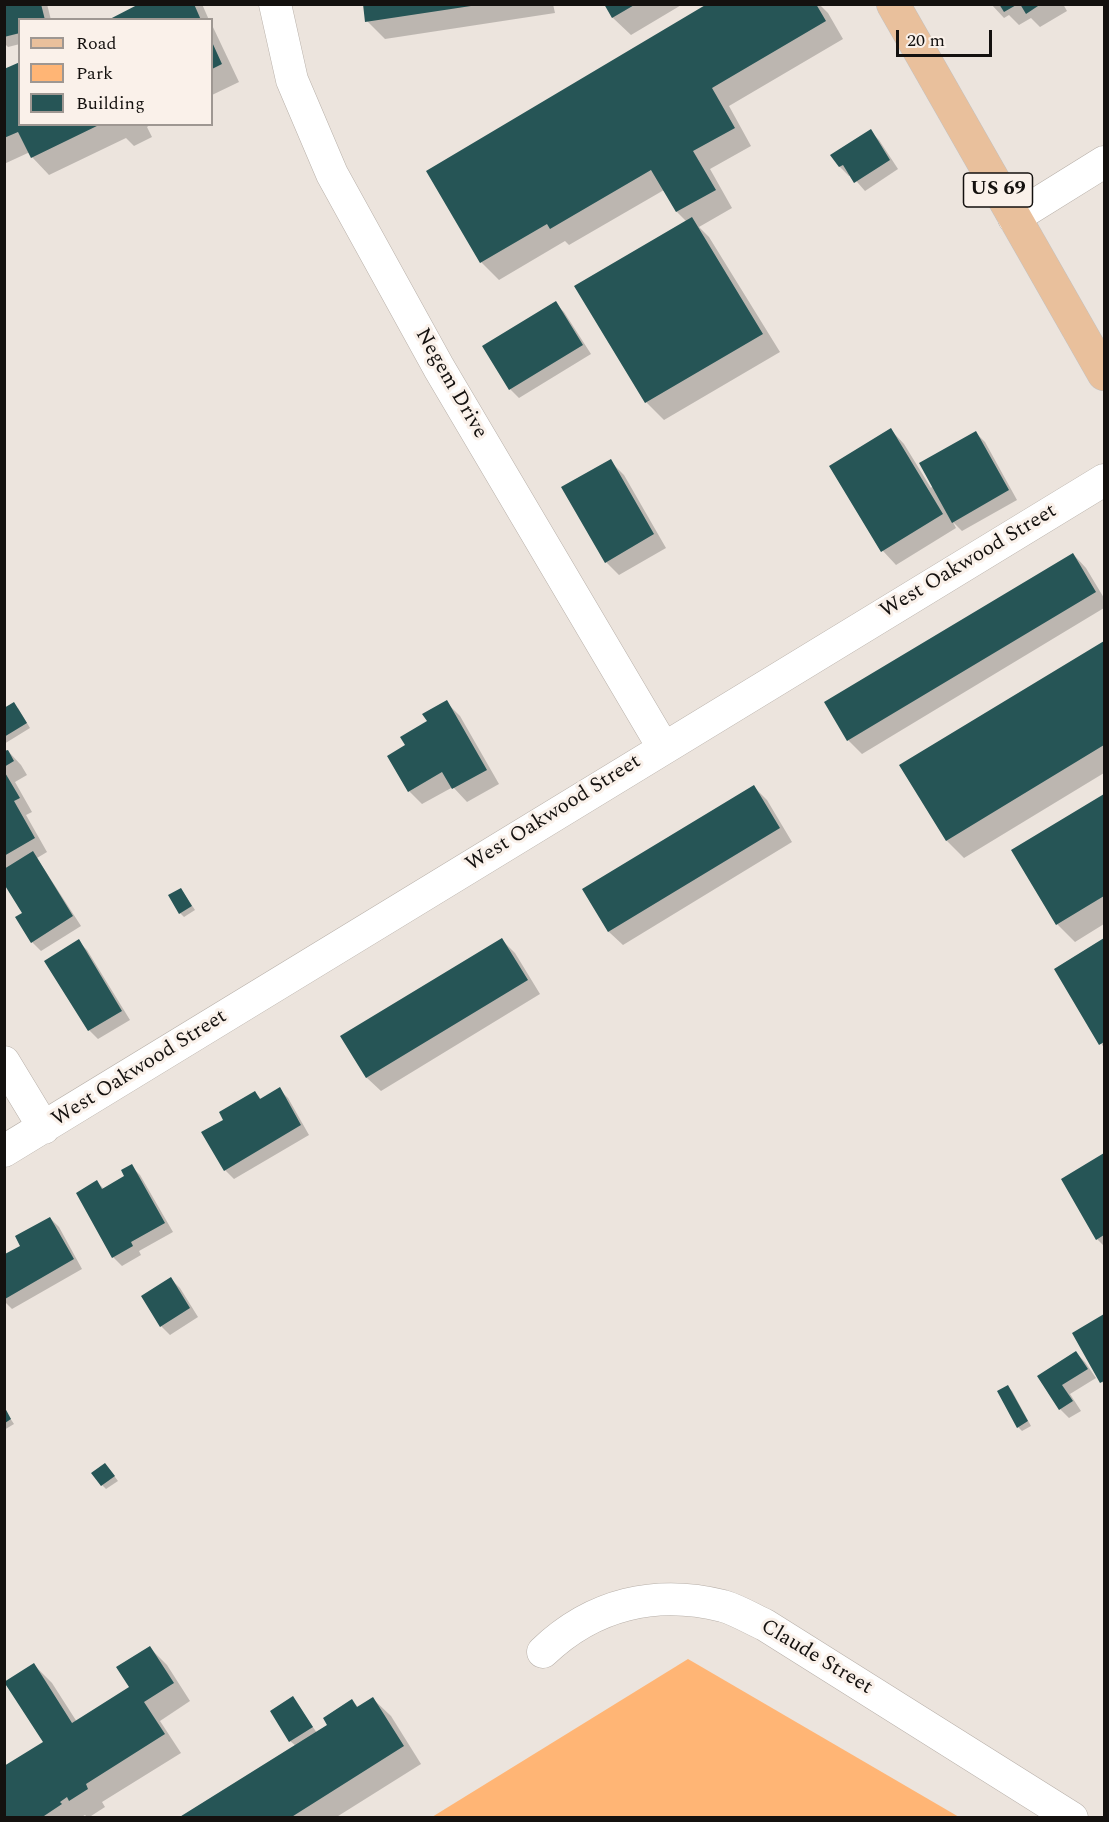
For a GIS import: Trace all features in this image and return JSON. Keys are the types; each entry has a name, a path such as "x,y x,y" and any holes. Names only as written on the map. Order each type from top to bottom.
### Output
{"main road":[{"name":"US 69","path":"892,4 1104,374"}],"street":[{"name":"Negem Drive","path":"275,4 292,80 332,174 439,368 663,747"},
{"path":"1014,218 1104,162"},
{"name":"West Oakwood Street","path":"4,1151 1104,480"},
{"path":"4,1062 44,1128"},
{"name":"Claude Street","path":"543,1652 553,1642 591,1617 634,1602 679,1598 724,1607 765,1625 1072,1818"}],"green space":[{"path":"688,1659 959,1817 432,1817"}],"building":[{"path":"4,4 41,4 44,18 18,18 18,34 4,37"},
{"path":"139,4 194,4 200,18 112,18"},
{"path":"363,4 471,4 471,6 365,22"},
{"path":"604,4 636,4 612,18"},
{"path":"707,4 788,4 789,6 816,4 826,21 712,88 735,128 693,151 716,190 676,212 651,170 550,229 547,224 480,263 426,171"},
{"path":"999,4 1018,4 1004,12"},
{"path":"1020,4 1041,4 1026,14"},
{"path":"213,44 222,64 213,68"},
{"path":"18,63 18,126 97,126 31,158 18,132 4,138 4,69"},
{"path":"871,129 890,160 854,183 843,165 839,167 830,155"},
{"path":"692,217 763,334 645,403 574,286"},
{"path":"556,301 583,345 509,390 482,346"},
{"path":"891,428 943,514 881,552 829,466"},
{"path":"976,431 1009,490 952,523 919,463"},
{"path":"611,459 654,534 605,563 561,487"},
{"path":"1073,553 1096,592 847,741 824,702"},
{"path":"1104,641 1104,745 946,841 899,765"},
{"path":"447,700 487,770 452,789 442,772 408,792 387,756 405,745 400,737 427,721 422,714"},
{"path":"14,702 27,723 4,737 4,708"},
{"path":"8,750 14,761 4,767 4,751"},
{"path":"4,771 20,798 14,801 35,838 4,856"},
{"path":"754,785 780,828 608,932 582,889"},
{"path":"1104,794 1104,896 1056,925 1011,850"},
{"path":"33,851 73,916 31,943 15,917 22,913 4,884 4,869"},
{"path":"181,888 192,906 179,914 168,895"},
{"path":"502,938 528,980 366,1078 340,1036"},
{"path":"1104,938 1104,1042 1099,1045 1054,969"},
{"path":"79,939 122,1011 88,1031 44,961"},
{"path":"280,1087 301,1125 224,1171 201,1132 223,1120 219,1112 255,1091 260,1099"},
{"path":"1104,1153 1104,1235 1096,1240 1061,1179"},
{"path":"132,1164 165,1223 131,1242 133,1246 112,1258 76,1193 97,1180 102,1189 124,1176 121,1170"},
{"path":"50,1217 74,1259 5,1299 5,1254 20,1246 15,1236"},
{"path":"171,1277 190,1308 160,1327 141,1296"},
{"path":"1104,1314 1104,1381 1100,1383 1072,1333"},
{"path":"1076,1351 1088,1369 1062,1385 1073,1401 1059,1410 1037,1376"},
{"path":"1008,1385 1028,1421 1017,1428 997,1391"},
{"path":"5,1408 11,1419 5,1423"},
{"path":"105,1463 115,1476 101,1486 91,1473"},
{"path":"150,1646 174,1683 144,1702 165,1734 86,1784 88,1789 69,1801 67,1797 60,1802 62,1804 41,1818 6,1818 4,1815 4,1766 43,1742 4,1682 34,1663 72,1723 129,1687 116,1667"},
{"path":"293,1696 313,1727 289,1742 270,1711"},
{"path":"373,1697 404,1746 290,1818 178,1818 327,1725 323,1718 352,1699 357,1707"}]}
